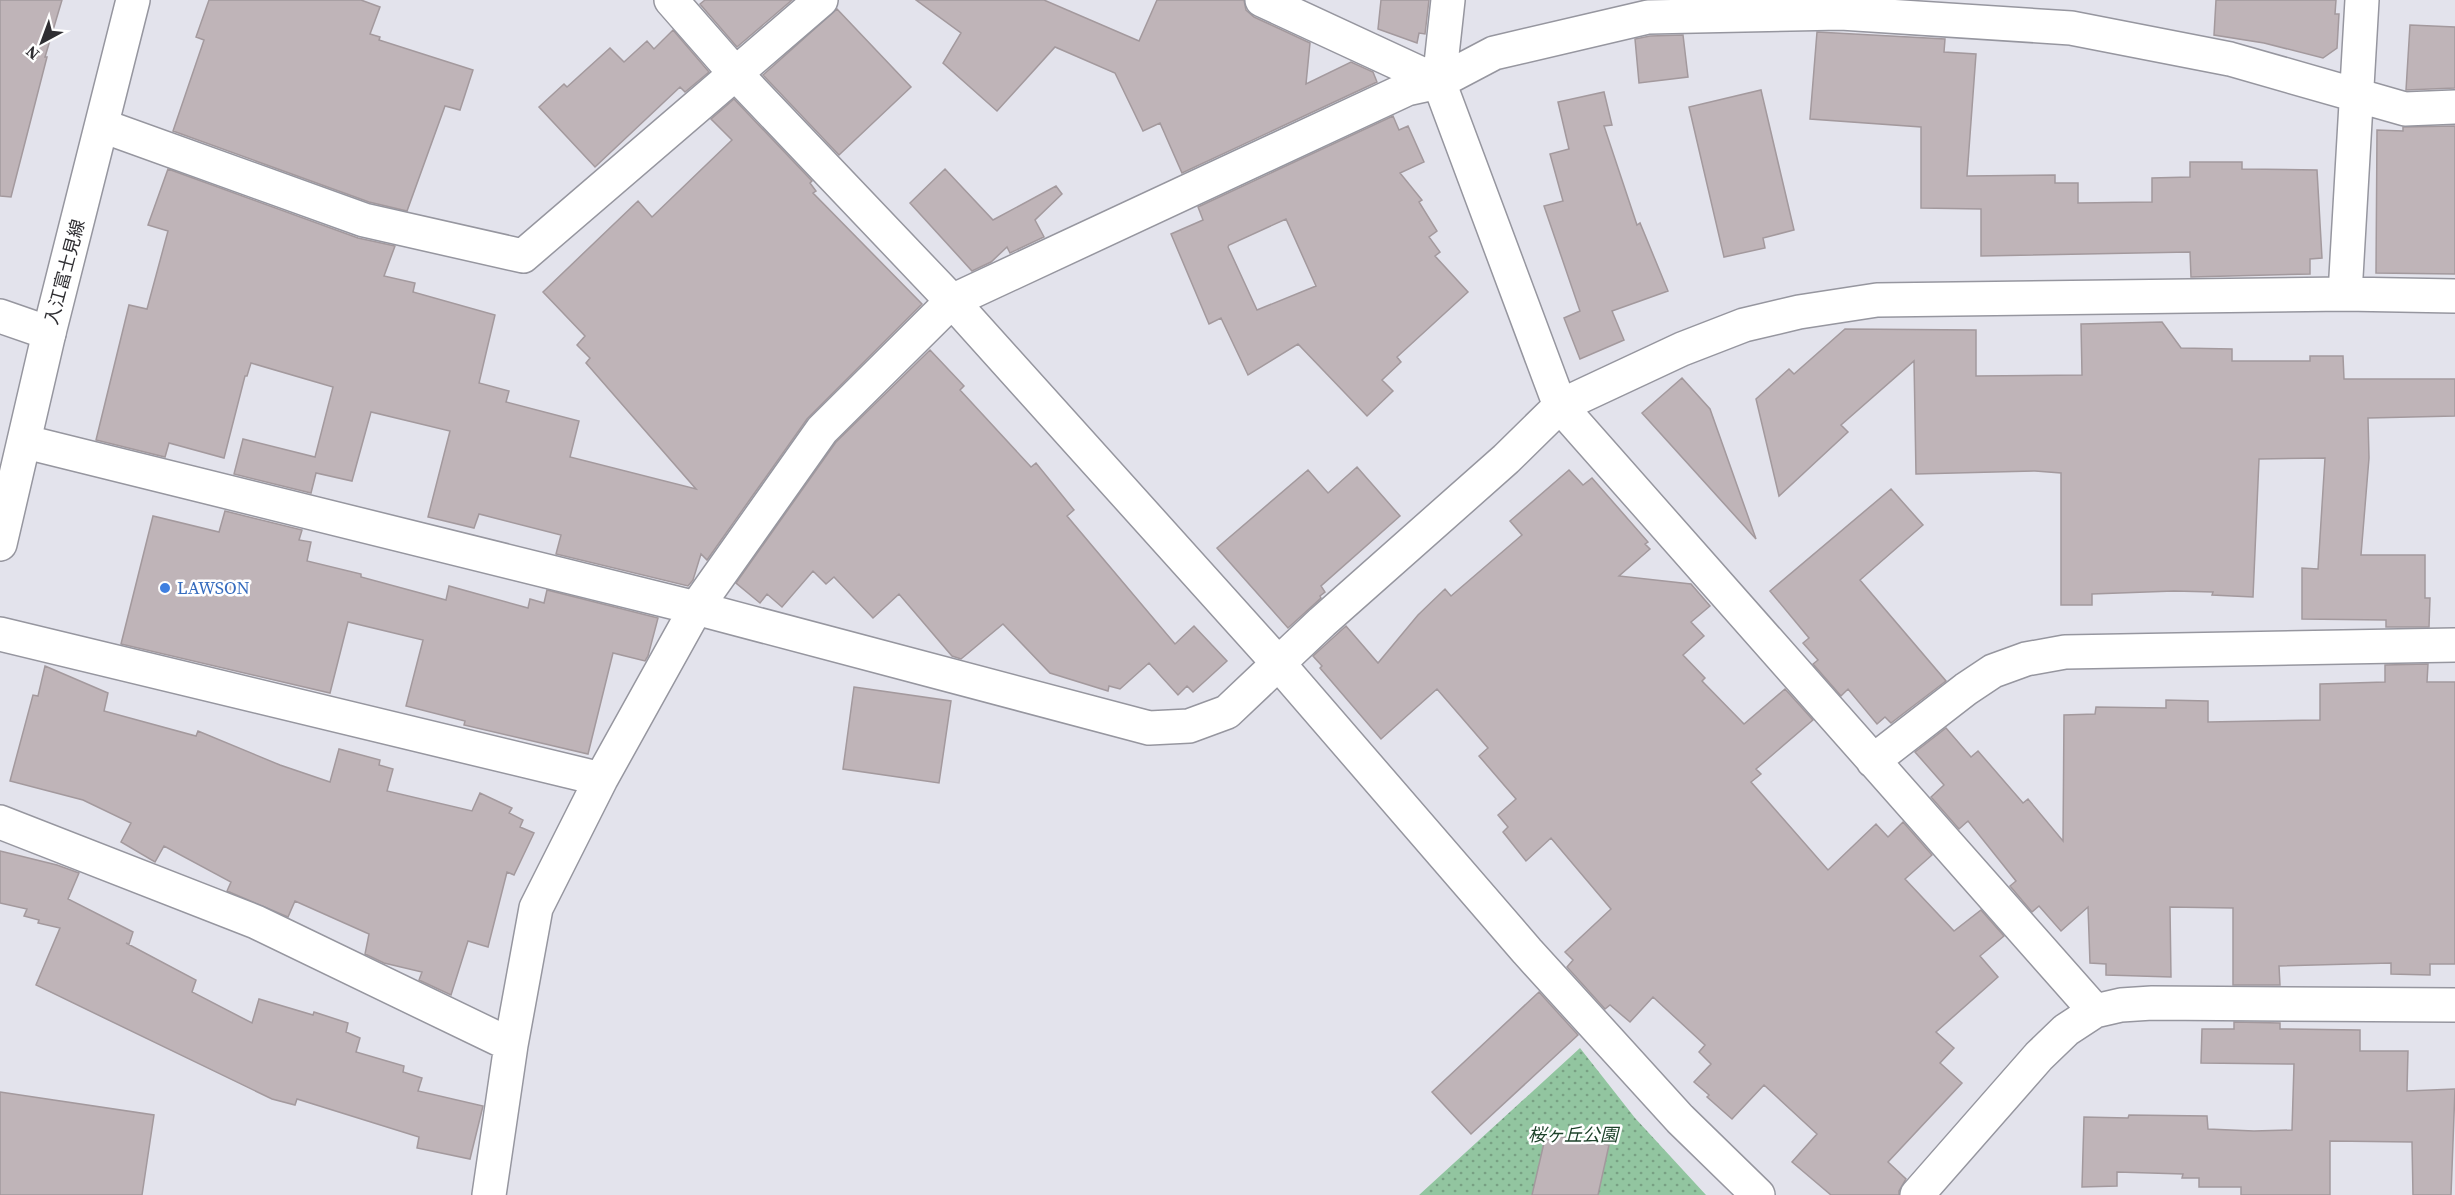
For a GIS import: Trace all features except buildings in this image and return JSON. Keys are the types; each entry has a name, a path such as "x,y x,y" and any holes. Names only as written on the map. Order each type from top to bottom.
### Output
{"street":[{"name":"入江富士見線","path":"0,544 26,442 49,333 133,0"},
{"path":"671,0 735,73 952,301 1278,663 1527,951 1680,1119 1758,1195"},
{"path":"103,126 364,220 523,256 821,0"},
{"path":"1262,0 1439,82"},
{"path":"1448,0 1439,82 1560,406 2095,1011"},
{"path":"2345,294 2362,0"},
{"path":"489,1195 511,1045 536,908 601,779 696,608 822,430 952,301 1407,89 1439,82 1494,53 1648,17 1841,13 2071,28 2230,59 2405,109 2455,106"},
{"path":"26,442 696,608 1149,728 1190,726 1227,712 1278,663 1506,459 1560,406 1682,349 1744,325 1799,312 1877,300 2345,294 2455,296"},
{"path":"0,316 49,333"},
{"path":"0,634 601,779"},
{"path":"1873,761 1975,683 1993,671 2026,659 2065,652 2455,645"},
{"path":"0,822 256,922 511,1045"},
{"path":"1917,1195 2039,1056 2066,1030 2095,1011 2121,1005 2152,1004 2455,1005"}],"green space":[{"name":"桜ヶ丘公園","path":"1580,1048 1635,1118 1706,1195 1419,1195"}],"place":[{"name":"LAWSON","path":"165,588"}]}
